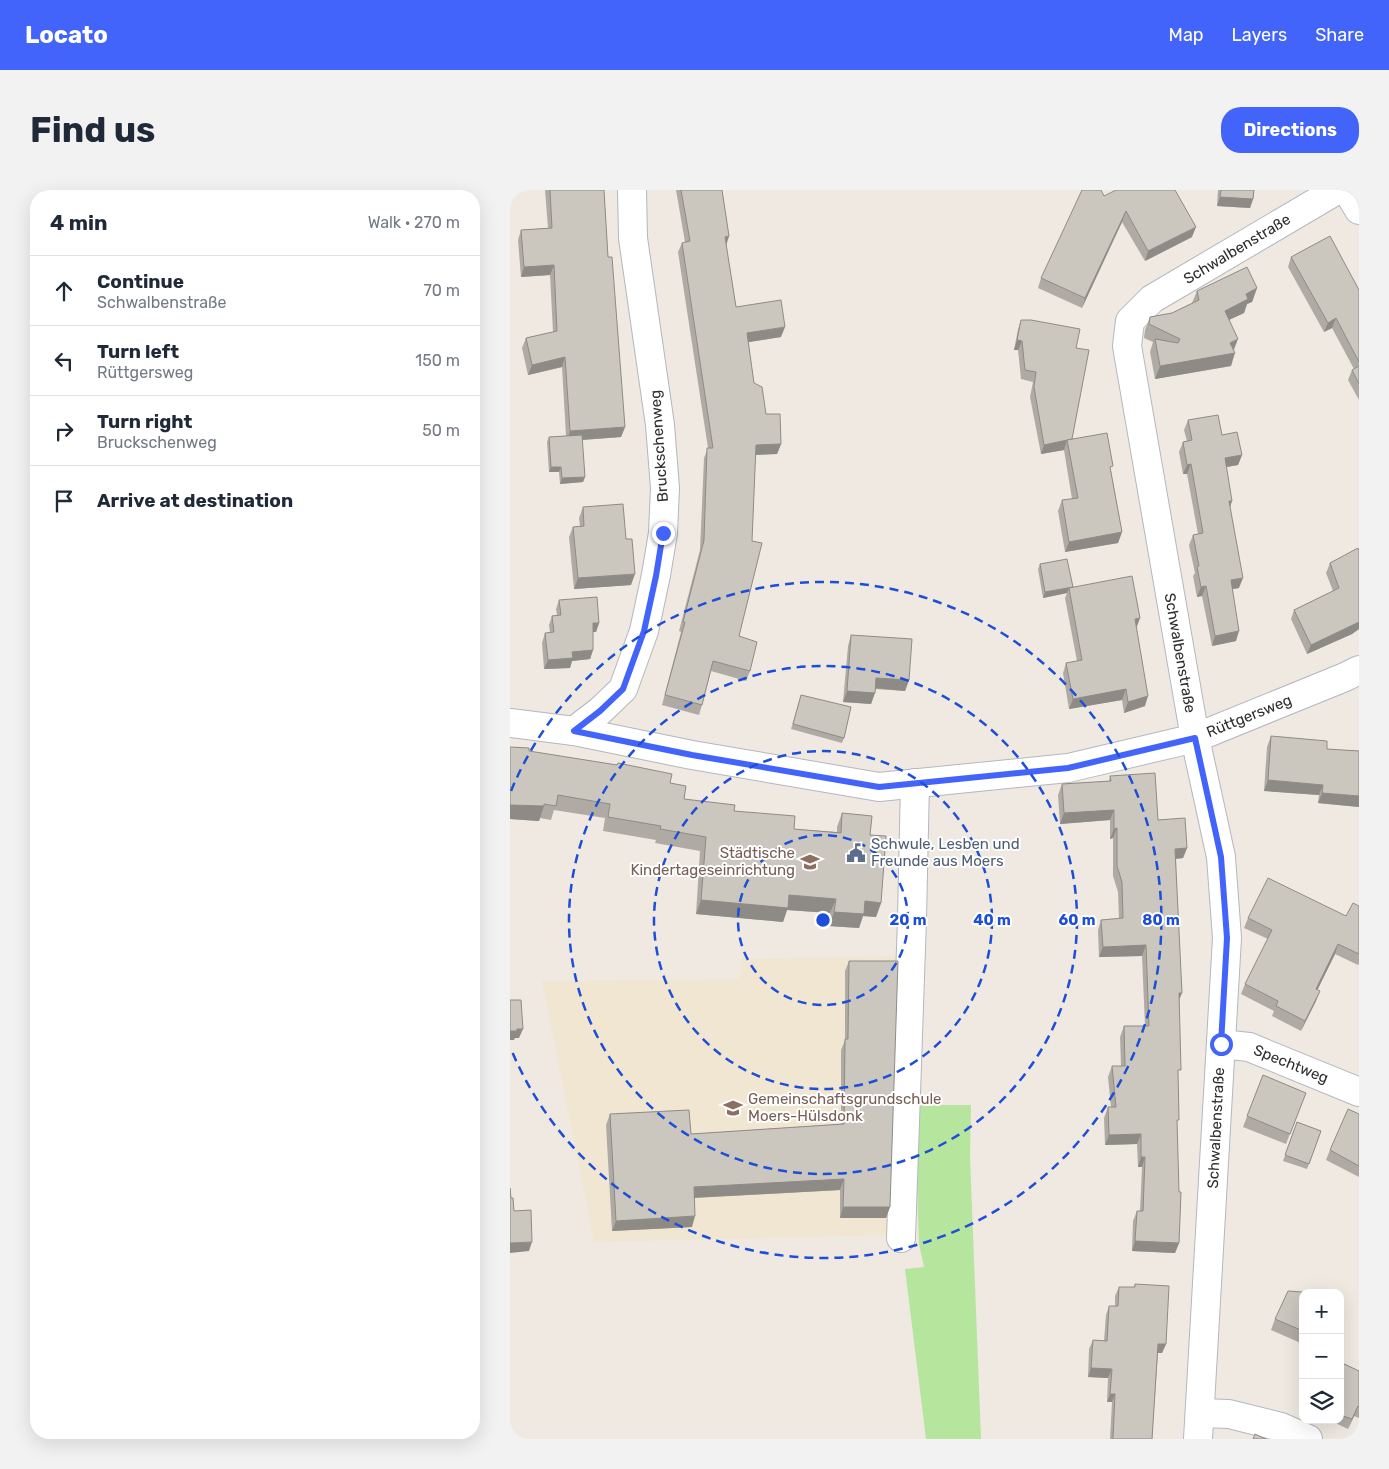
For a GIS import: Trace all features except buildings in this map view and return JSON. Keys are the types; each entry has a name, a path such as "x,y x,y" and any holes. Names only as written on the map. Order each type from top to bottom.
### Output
{"street":[{"name":"Bruckschenweg","path":"574,731 600,711 623,689 644,631 663,533 665,488 660,426 633,238 632,190"},
{"name":"Schwalbenstraße","path":"1199,1426 1227,938 1221,857 1195,738 1128,346 1130,321 1152,300 1337,190"},
{"path":"1347,190 1359,210"},
{"name":"Rüttgersweg","path":"574,731 692,755 879,787 1068,768 1195,738 1345,678 1359,670"},
{"path":"510,723 574,731"},
{"path":"901,1238 915,783"},
{"name":"Spechtweg","path":"1221,1044 1249,1047 1359,1092"},
{"path":"1199,1426 1229,1414 1281,1427 1308,1439"}],"shaded area":[{"name":"Gemeinschaftsgrundschule Moers-Hülsdonk","path":"903,956 893,1235 594,1242 542,981 740,979 742,959"}],"green space":[{"path":"914,1105 971,1105 970,1157 981,1439 926,1439 905,1269 924,1267 919,1244"}],"place":[{"name":"Schwule, Lesben und Freunde aus Moers","path":"856,853"},
{"name":"Städtische Kindertageseinrichtung","path":"810,862"},
{"name":"Gemeinschaftsgrundschule Moers-Hülsdonk","path":"733,1108"}],"route":[{"path":"663,533 644,631 623,689 600,711 574,731 692,755 879,787 1068,768 1195,738 1221,857 1227,938 1221,1044"}]}
